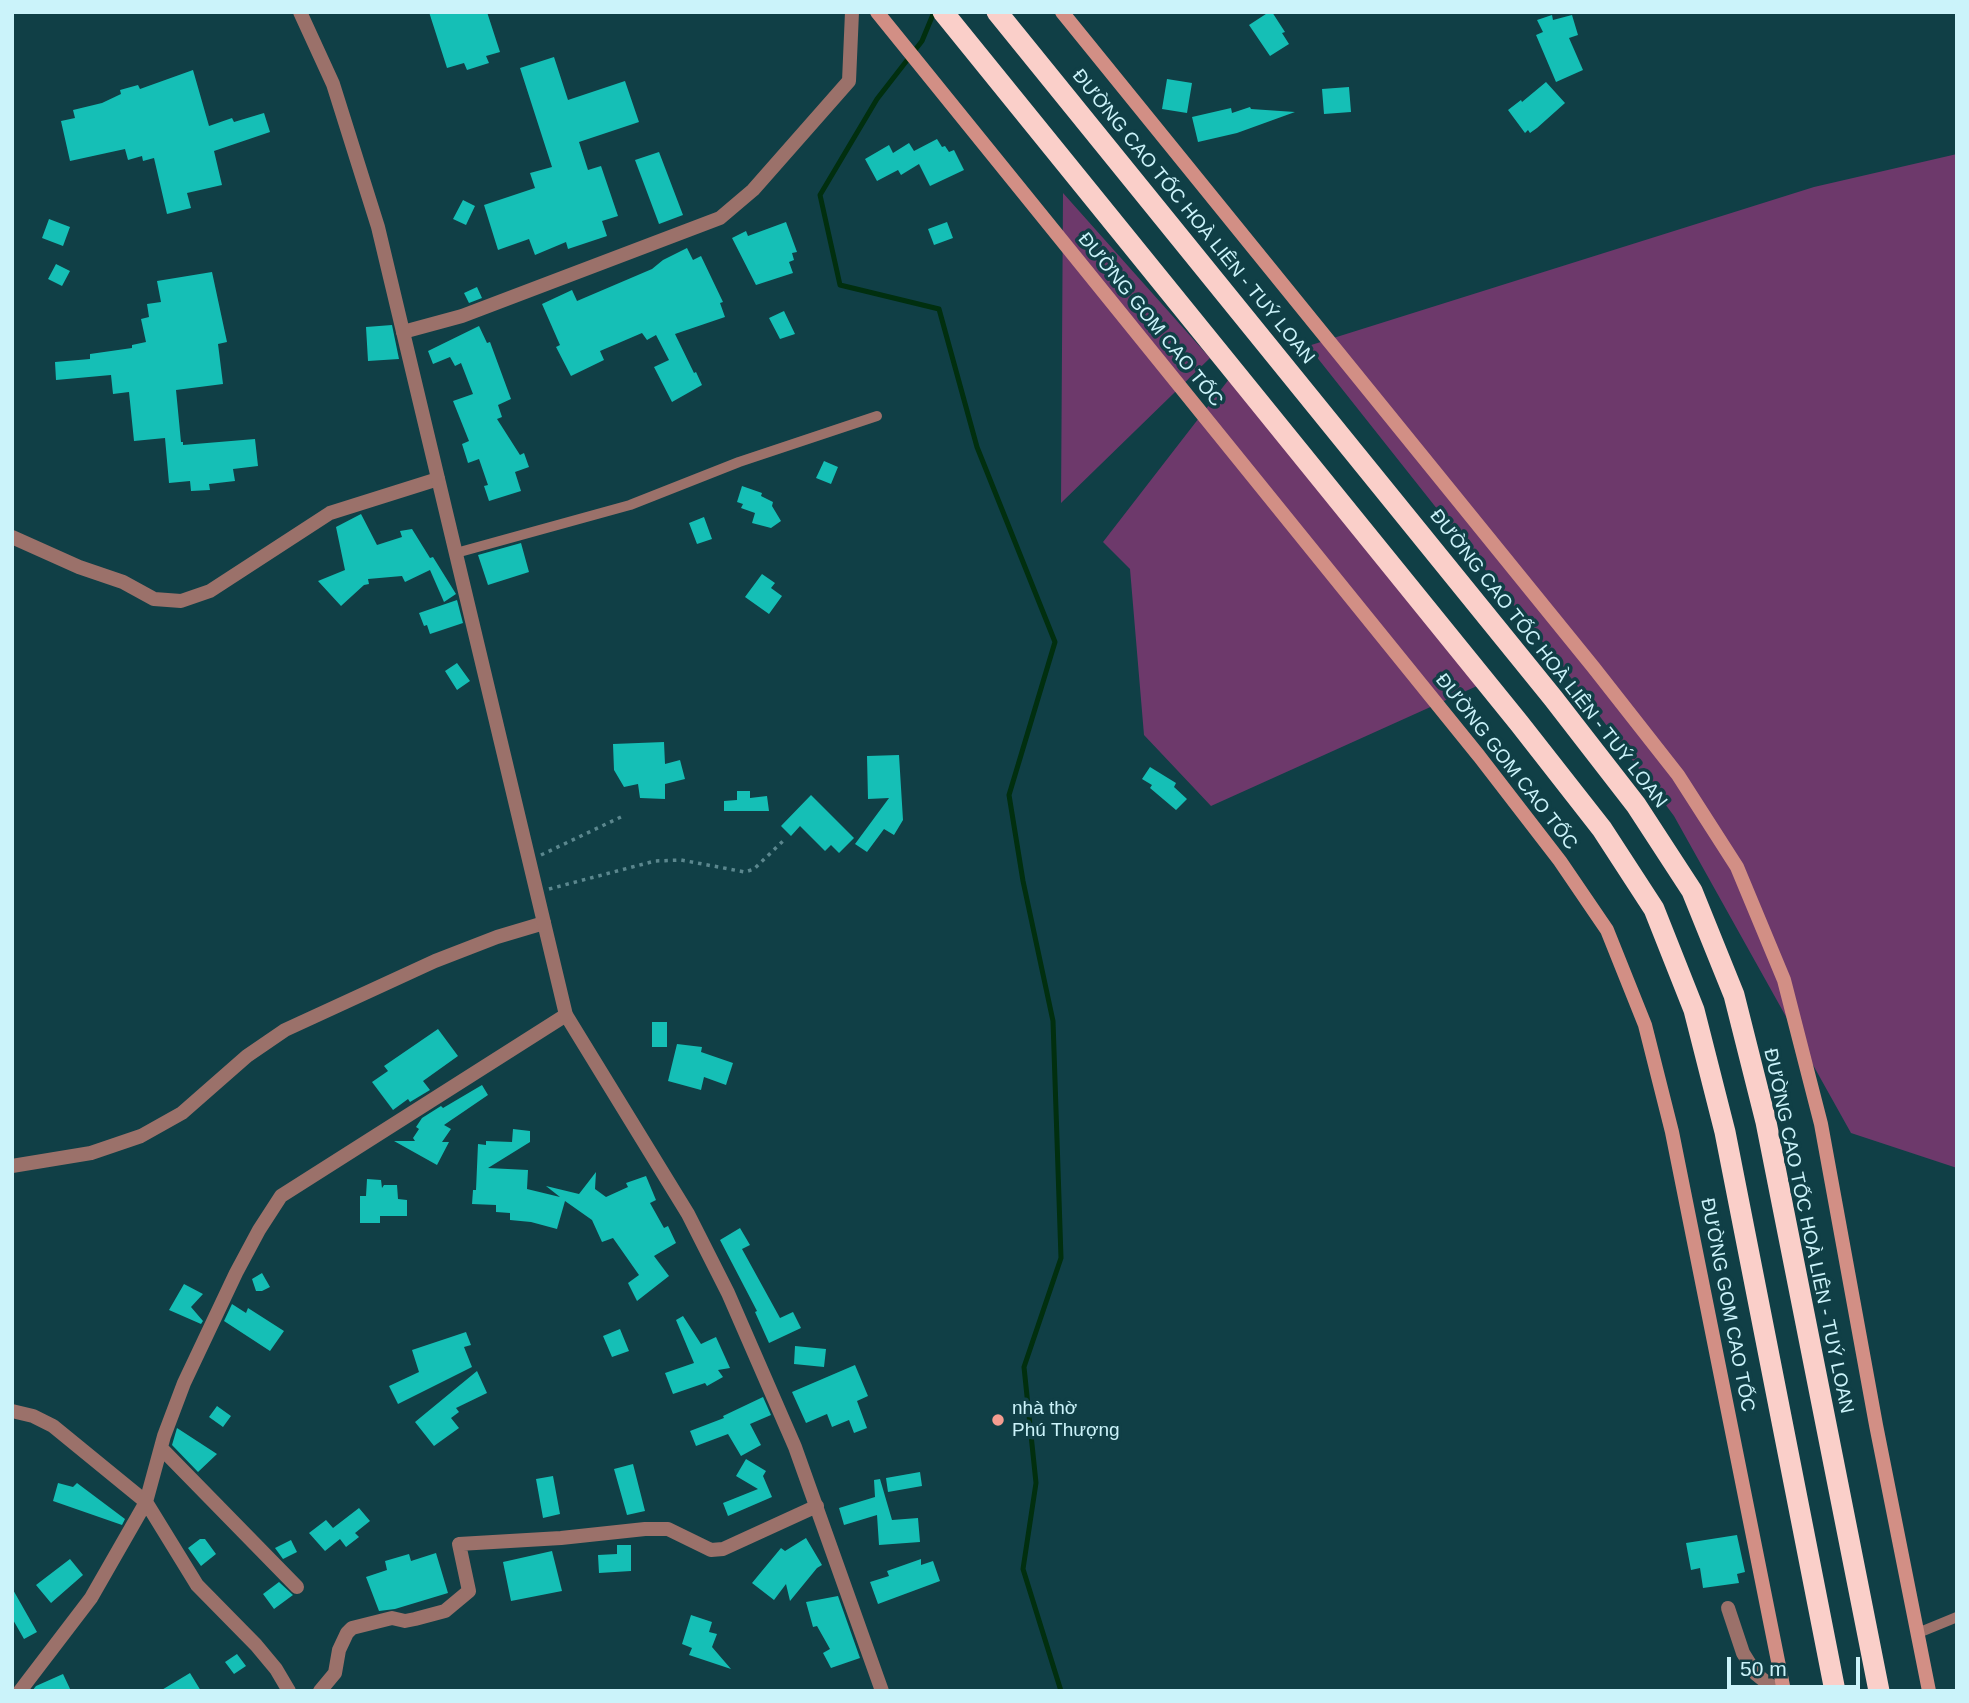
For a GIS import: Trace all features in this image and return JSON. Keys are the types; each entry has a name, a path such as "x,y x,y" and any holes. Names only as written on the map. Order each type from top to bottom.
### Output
{"highway":[{"path":"943,12 1519,723 1602,829 1654,909 1694,1010 1725,1132 1835,1691"},
{"name":"ĐƯỜNG CAO TỐC HOÀ LIÊN - TUÝ LOAN","path":"1000,15 1553,698 1636,805 1692,891 1734,995 1766,1122 1879,1691"}],"main road":[{"name":"ĐƯỜNG GOM CAO TỐC","path":"877,12 1479,756 1560,861 1607,930 1645,1025 1672,1132 1784,1691"},
{"path":"1062,12 1594,668 1678,775 1737,867 1784,980 1821,1124 1876,1425 1930,1691"}],"street":[{"path":"300,12 337,97 378,227 566,1015 688,1214 728,1293 795,1447 882,1691"},
{"path":"402,331 462,316 720,218 753,190 849,81 852,12"},
{"path":"12,537 79,567 123,582 154,599 181,601 210,590 330,513 438,479"},
{"path":"12,1166 91,1153 141,1136 182,1113 247,1056 285,1030 435,961 497,937 544,923"},
{"path":"20,1691 91,1598 146,1502 164,1436 184,1383 236,1273 281,1196 566,1015"},
{"path":"12,1411 33,1416 53,1426 146,1502 197,1585 256,1645 289,1691"},
{"path":"162,1449 297,1587"},
{"path":"320,1691 335,1673 339,1650 347,1633 352,1629 392,1618 405,1621 445,1611 469,1591 459,1544 667,1529 711,1550 723,1549 817,1506"},
{"path":"1728,1608 1743,1653 1756,1674 1777,1691"}],"lane":[{"path":"456,553 630,505 739,462 877,416"},
{"path":"1918,1633 1957,1617"}],"path":[{"path":"530,860 623,816"},
{"path":"537,892 655,861 681,860 745,872 754,869 783,841"}],"shaded area":[{"path":"1957,154 1957,1168 1851,1133 1674,816 1575,683 1308,346 1814,187"},
{"path":"1063,193 1210,358 1061,503"},
{"path":"1233,374 1477,686 1211,806 1144,735 1130,569 1103,542"}],"building":[{"path":"429,12 487,12 500,52 486,56 489,63 467,70 464,63 447,68"},
{"path":"1272,12 1285,32 1282,33 1289,44 1270,56 1249,25"},
{"path":"1552,15 1553,20 1572,15 1578,35 1569,38 1583,70 1556,82 1536,35 1543,32 1537,20"},
{"path":"554,57 568,100 625,81 639,122 579,142 588,170 601,166 618,216 602,221 607,236 568,249 566,242 535,255 529,239 498,250 484,205 535,188 530,173 552,167 520,68"},
{"path":"193,70 209,126 232,118 234,122 264,113 270,132 214,151 222,185 187,193 191,208 167,214 154,158 143,161 142,156 128,160 125,149 70,161 61,121 75,118 73,110 102,103 121,94 120,90 138,85 140,89"},
{"path":"1167,79 1192,83 1187,113 1162,109"},
{"path":"1546,82 1565,103 1537,128 1525,133 1508,110"},
{"path":"1349,87 1351,112 1324,114 1322,89"},
{"path":"1250,107 1295,112 1237,133 1198,142 1192,117 1231,108 1232,113"},
{"path":"937,139 949,152 954,150 964,170 930,186 919,164 901,175 898,170 877,181 865,159 889,145 893,153 909,143 914,151"},
{"path":"659,152 683,215 659,224 635,160"},
{"path":"463,200 475,206 466,225 453,219"},
{"path":"49,219 70,227 63,246 42,238"},
{"path":"786,222 797,252 792,253 794,260 789,262 793,273 756,285 732,238 746,231 748,236"},
{"path":"947,222 953,238 934,245 928,229"},
{"path":"687,248 693,260 701,256 723,302 720,303 725,317 675,334 702,385 672,402 654,367 669,360 656,335 647,340 642,333 600,351 604,360 571,376 556,347 560,345 542,304 572,290 577,301 652,269"},
{"path":"56,264 70,271 62,286 48,279"},
{"path":"212,272 227,342 218,344 223,384 176,390 181,442 183,445 255,439 258,466 233,469 235,481 209,484 210,490 191,491 190,481 169,483 165,438 134,441 129,392 113,394 111,375 56,380 55,362 90,359 90,354 132,348 132,345 146,342 141,319 149,317 147,304 161,302 157,281"},
{"path":"477,287 482,298 469,303 464,293"},
{"path":"784,311 795,334 780,339 769,318"},
{"path":"392,325 399,359 368,361 366,327"},
{"path":"479,326 487,343 490,342 511,399 498,405 502,417 497,419 520,455 524,453 529,467 515,472 521,491 489,501 484,486 488,485 479,459 468,463 462,444 469,441 453,401 473,394 461,363 455,366 450,357 433,364 428,351"},
{"path":"824,461 838,467 831,484 816,478"},
{"path":"742,486 762,493 761,496 773,502 772,506 781,521 771,528 752,523 755,513 741,508 743,504 737,502"},
{"path":"361,514 377,545 402,537 400,531 412,529 456,594 444,602 430,570 405,582 402,576 368,579 369,584 364,585 341,606 318,581 345,570 336,527"},
{"path":"704,517 712,539 697,544 689,523"},
{"path":"521,543 529,572 488,585 478,555"},
{"path":"762,574 775,583 771,588 782,596 769,614 745,597"},
{"path":"457,600 463,623 430,634 419,613"},
{"path":"457,663 470,681 457,690 445,671"},
{"path":"664,742 665,764 680,760 685,779 665,784 665,799 640,798 638,784 624,787 614,770 613,744"},
{"path":"899,755 903,820 894,835 884,829 867,852 855,844 889,798 868,799 867,756"},
{"path":"1150,767 1176,783 1174,787 1187,799 1176,810 1150,788 1152,785 1142,779"},
{"path":"737,791 750,791 750,798 767,796 769,811 724,811 724,801 737,800"},
{"path":"811,795 854,838 839,853 831,845 825,851 800,826 791,836 781,826"},
{"path":"652,1022 667,1022 667,1047 652,1047"},
{"path":"438,1029 458,1056 423,1081 430,1090 410,1102 408,1099 393,1110 372,1082 388,1071 384,1066"},
{"path":"677,1044 702,1047 701,1052 733,1063 726,1085 704,1077 701,1090 668,1081"},
{"path":"482,1085 488,1095 444,1125 451,1129 442,1142 449,1142 437,1165 394,1141 415,1141 413,1138 419,1129 416,1127 422,1118"},
{"path":"513,1129 530,1131 530,1142 488,1168 528,1170 527,1189 560,1197 546,1186 579,1194 596,1172 595,1189 606,1197 628,1187 626,1183 646,1176 656,1200 650,1203 664,1228 668,1226 676,1243 654,1256 669,1276 637,1301 628,1283 639,1275 613,1238 602,1242 592,1220 565,1201 557,1229 510,1220 510,1213 496,1212 496,1205 472,1204 473,1190 476,1190 478,1144 486,1145 486,1141 512,1142"},
{"path":"367,1179 381,1180 382,1188 384,1185 397,1185 398,1199 407,1200 407,1216 380,1216 380,1223 360,1223 360,1196 366,1196"},
{"path":"740,1228 750,1245 742,1249 780,1318 793,1312 801,1328 769,1343 755,1312 757,1311 720,1240"},
{"path":"262,1273 270,1287 256,1291 252,1279"},
{"path":"184,1284 203,1294 191,1307 203,1321 201,1324 169,1310"},
{"path":"232,1304 246,1313 248,1308 284,1331 270,1351 224,1321"},
{"path":"683,1316 701,1344 716,1337 730,1368 718,1370 723,1377 707,1386 705,1383 673,1394 665,1373 694,1363 676,1320"},
{"path":"620,1329 629,1351 612,1357 603,1336"},
{"path":"466,1332 471,1345 464,1347 472,1367 398,1404 389,1386 419,1372 412,1350"},
{"path":"795,1346 826,1349 824,1367 794,1364"},
{"path":"855,1365 868,1396 857,1401 867,1428 854,1433 849,1420 832,1427 827,1414 806,1423 792,1392"},
{"path":"477,1371 487,1393 456,1408 459,1412 451,1418 459,1428 434,1446 415,1422"},
{"path":"763,1397 771,1415 750,1424 761,1445 741,1456 728,1434 696,1446 690,1431 724,1418 723,1416"},
{"path":"217,1406 231,1416 223,1427 209,1417"},
{"path":"177,1428 217,1454 198,1472 172,1445"},
{"path":"746,1459 766,1471 763,1476 772,1497 728,1516 723,1503 758,1489 736,1476"},
{"path":"633,1464 645,1511 627,1515 614,1469"},
{"path":"920,1472 922,1486 888,1492 886,1478"},
{"path":"553,1476 560,1514 543,1518 536,1479"},
{"path":"880,1479 892,1520 918,1518 920,1542 879,1545 877,1515 844,1525 839,1508 875,1497 874,1480"},
{"path":"58,1483 73,1487 77,1483 125,1519 122,1525 53,1501"},
{"path":"359,1508 370,1521 355,1533 359,1537 346,1547 340,1539 325,1551 309,1533 326,1520 333,1528"},
{"path":"1737,1535 1745,1572 1737,1574 1739,1583 1703,1588 1700,1568 1691,1570 1686,1543"},
{"path":"806,1538 822,1565 790,1601 786,1584 774,1600 752,1583 781,1548 785,1551"},
{"path":"200,1539 205,1539 216,1554 201,1566 188,1548"},
{"path":"291,1540 297,1552 283,1559 275,1548"},
{"path":"617,1545 631,1545 631,1571 599,1573 598,1555 617,1554"},
{"path":"552,1551 562,1591 511,1601 503,1562"},
{"path":"436,1553 448,1593 395,1609 379,1611 366,1577 387,1570 385,1561 409,1554 411,1561"},
{"path":"70,1559 83,1575 51,1603 36,1585"},
{"path":"921,1559 921,1565 933,1561 940,1581 878,1604 870,1582 889,1576 887,1571"},
{"path":"279,1582 293,1595 274,1609 263,1594"},
{"path":"12,1588 37,1632 24,1639 12,1618"},
{"path":"838,1596 860,1658 831,1668 823,1653 830,1649 817,1626 813,1627 806,1602"},
{"path":"691,1615 712,1622 709,1632 717,1634 712,1647 731,1669 689,1655 692,1648 682,1644"},
{"path":"237,1654 246,1666 234,1674 225,1662"},
{"path":"190,1673 201,1691 160,1691"},
{"path":"63,1674 71,1691 32,1691 36,1686"}],"waterway":[{"path":"934,12 922,41 877,99 820,195 840,285 939,309 977,447 1055,642 1009,795 1023,881 1053,1021 1061,1258 1024,1367 1036,1483 1023,1569 1061,1691"}],"place":[{"name":"nhà thờ Phú Thượng","path":"998,1420"}]}
